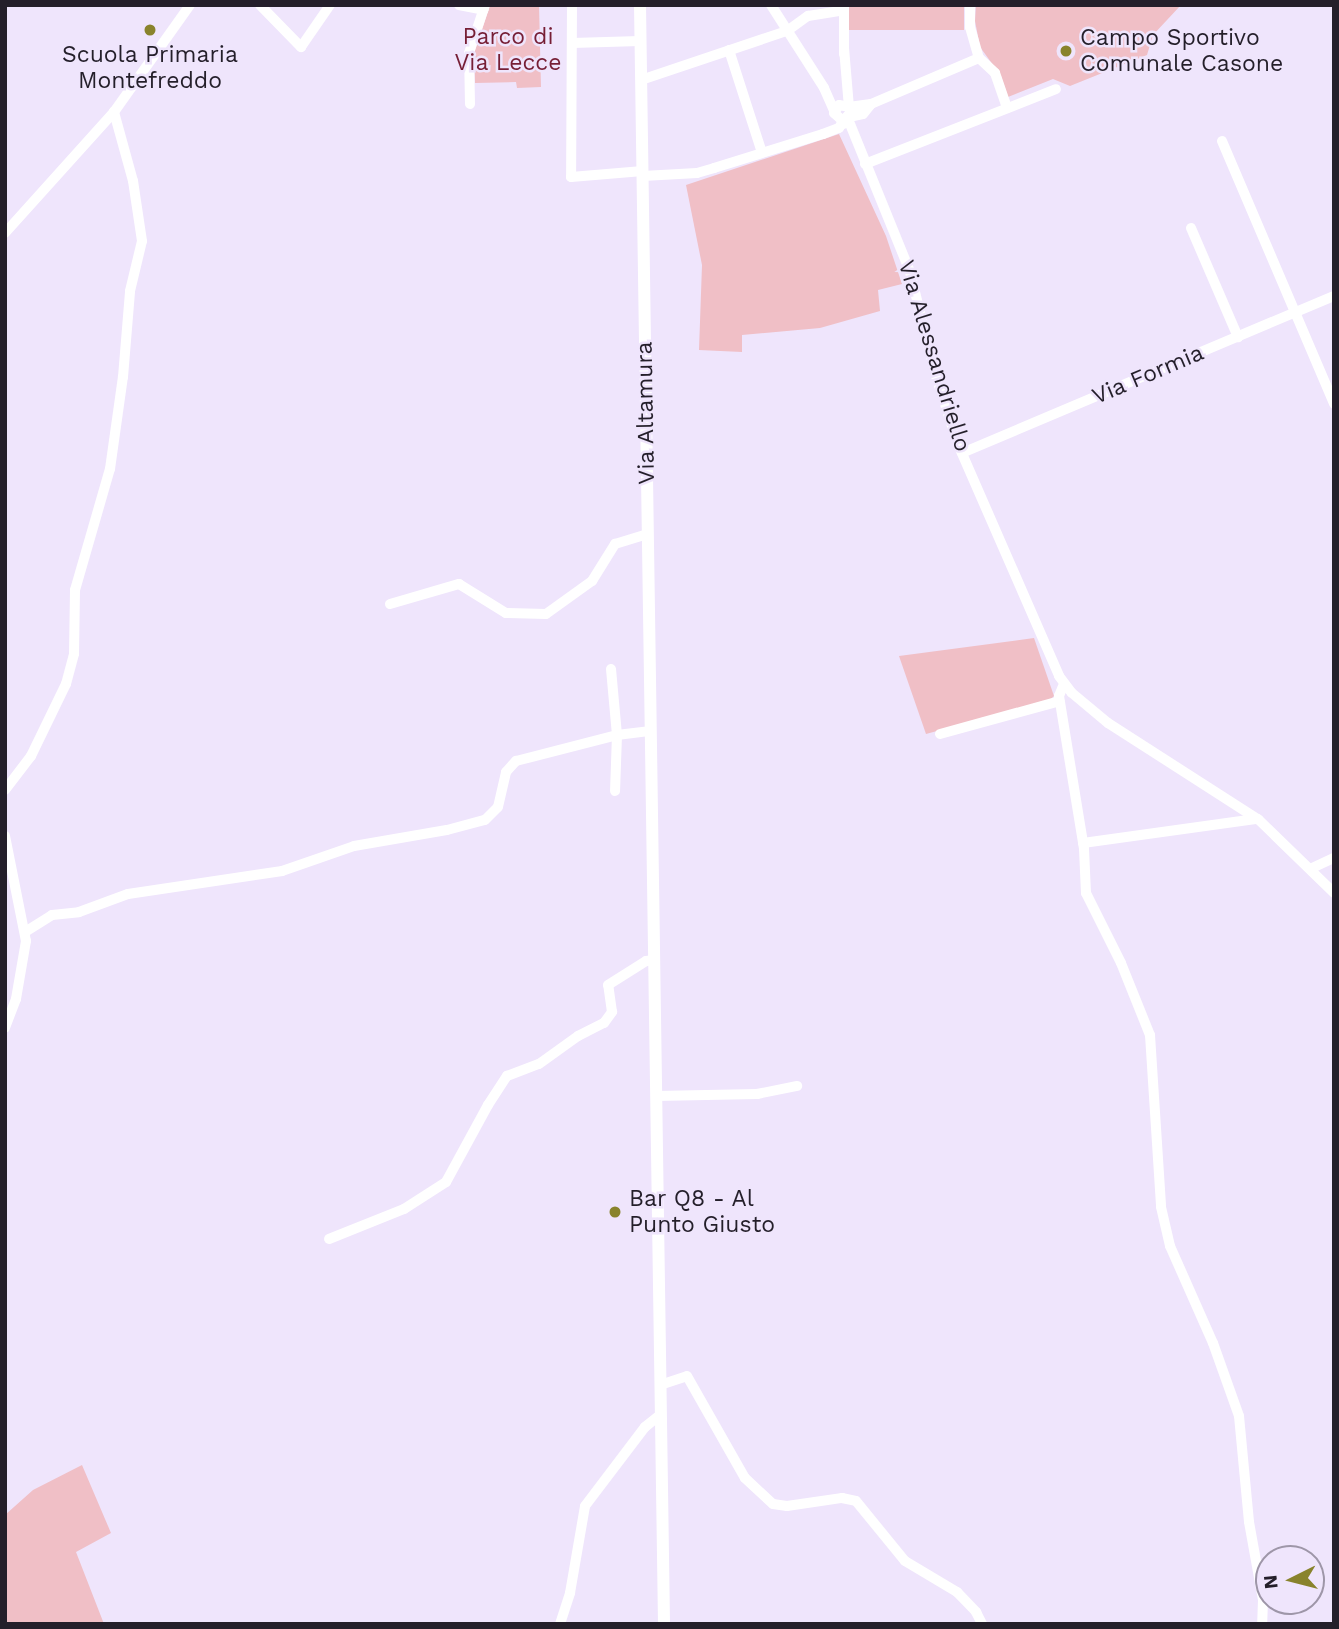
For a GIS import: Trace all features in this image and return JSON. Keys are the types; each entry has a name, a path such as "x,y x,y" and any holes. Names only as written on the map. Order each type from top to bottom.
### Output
{"main road":[{"name":"Via Altamura","path":"640,5 656,1096 661,1122 660,1385 664,1624"}],"street":[{"path":"5,233 114,112 190,5"},
{"path":"260,5 301,47 330,5"},
{"path":"458,5 484,8 469,53 470,104"},
{"path":"572,5 571,177 696,173 823,134 843,114 979,58"},
{"name":"Via Alessandriello","path":"771,5 843,114 865,164 910,272 939,387 962,453 1053,665 1064,684"},
{"path":"970,5 970,27 979,58 995,73 1007,108"},
{"path":"641,80 787,31 808,16 844,8 843,114"},
{"path":"572,43 640,41"},
{"path":"729,50 762,153"},
{"path":"865,164 1056,89"},
{"path":"6,788 31,756 66,684 74,654 75,590 110,469 130,291 142,241 133,181 114,112"},
{"path":"1222,141 1334,404"},
{"path":"1191,228 1238,337"},
{"name":"Via Formia","path":"962,453 1334,296"},
{"path":"390,604 459,583 506,613 545,614 592,581 615,544 648,534"},
{"path":"611,669 617,735 615,791"},
{"path":"1262,1624 1263,1600 1250,1532 1238,1416 1213,1343 1185,1286 1166,1231 1161,1207 1150,1035 1121,963 1088,900 1083,843 1060,701 1064,684 1132,740 1257,819 1334,893"},
{"path":"940,734 1060,701"},
{"path":"25,932 52,915 79,912 128,894 282,871 354,846 475,823 490,817 496,811 506,772 516,761 617,735 650,731"},
{"path":"1083,843 1257,819"},
{"path":"5,836 25,932 16,999 5,1028"},
{"path":"1310,869 1334,858"},
{"path":"329,1239 404,1209 446,1182 467,1148 483,1113 507,1076 539,1065 578,1036 604,1023 612,1012 608,985 646,961 654,960"},
{"path":"656,1096 757,1094 797,1086"},
{"path":"660,1385 687,1376 746,1478 774,1503 787,1506 842,1498 856,1501 905,1561 957,1592 982,1624"},
{"path":"560,1624 570,1593 585,1506 645,1427 661,1415"}],"green space":[{"name":"Parco di Via Lecce","path":"490,5 539,5 541,87 517,88 516,82 475,83 474,53"},
{"path":"848,5 964,5 964,30 848,30"},
{"name":"Campo Sportivo Comunale Casone","path":"976,5 1181,5 1153,35 1147,55 1070,86 1053,79 1008,97 1001,76 980,47 975,21"},
{"path":"839,134 886,236 902,284 878,290 880,311 820,328 742,335 742,352 699,350 702,265 686,185"},
{"path":"1034,638 1054,696 1050,700 926,734 899,656"},
{"path":"82,1465 111,1533 76,1552 104,1624 5,1624 5,1515 33,1490"}],"place":[{"name":"Scuola Primaria Montefreddo","path":"150,30"},
{"name":"Campo Sportivo Comunale Casone","path":"1066,51"},
{"name":"Bar Q8 - Al Punto Giusto","path":"615,1212"}]}
